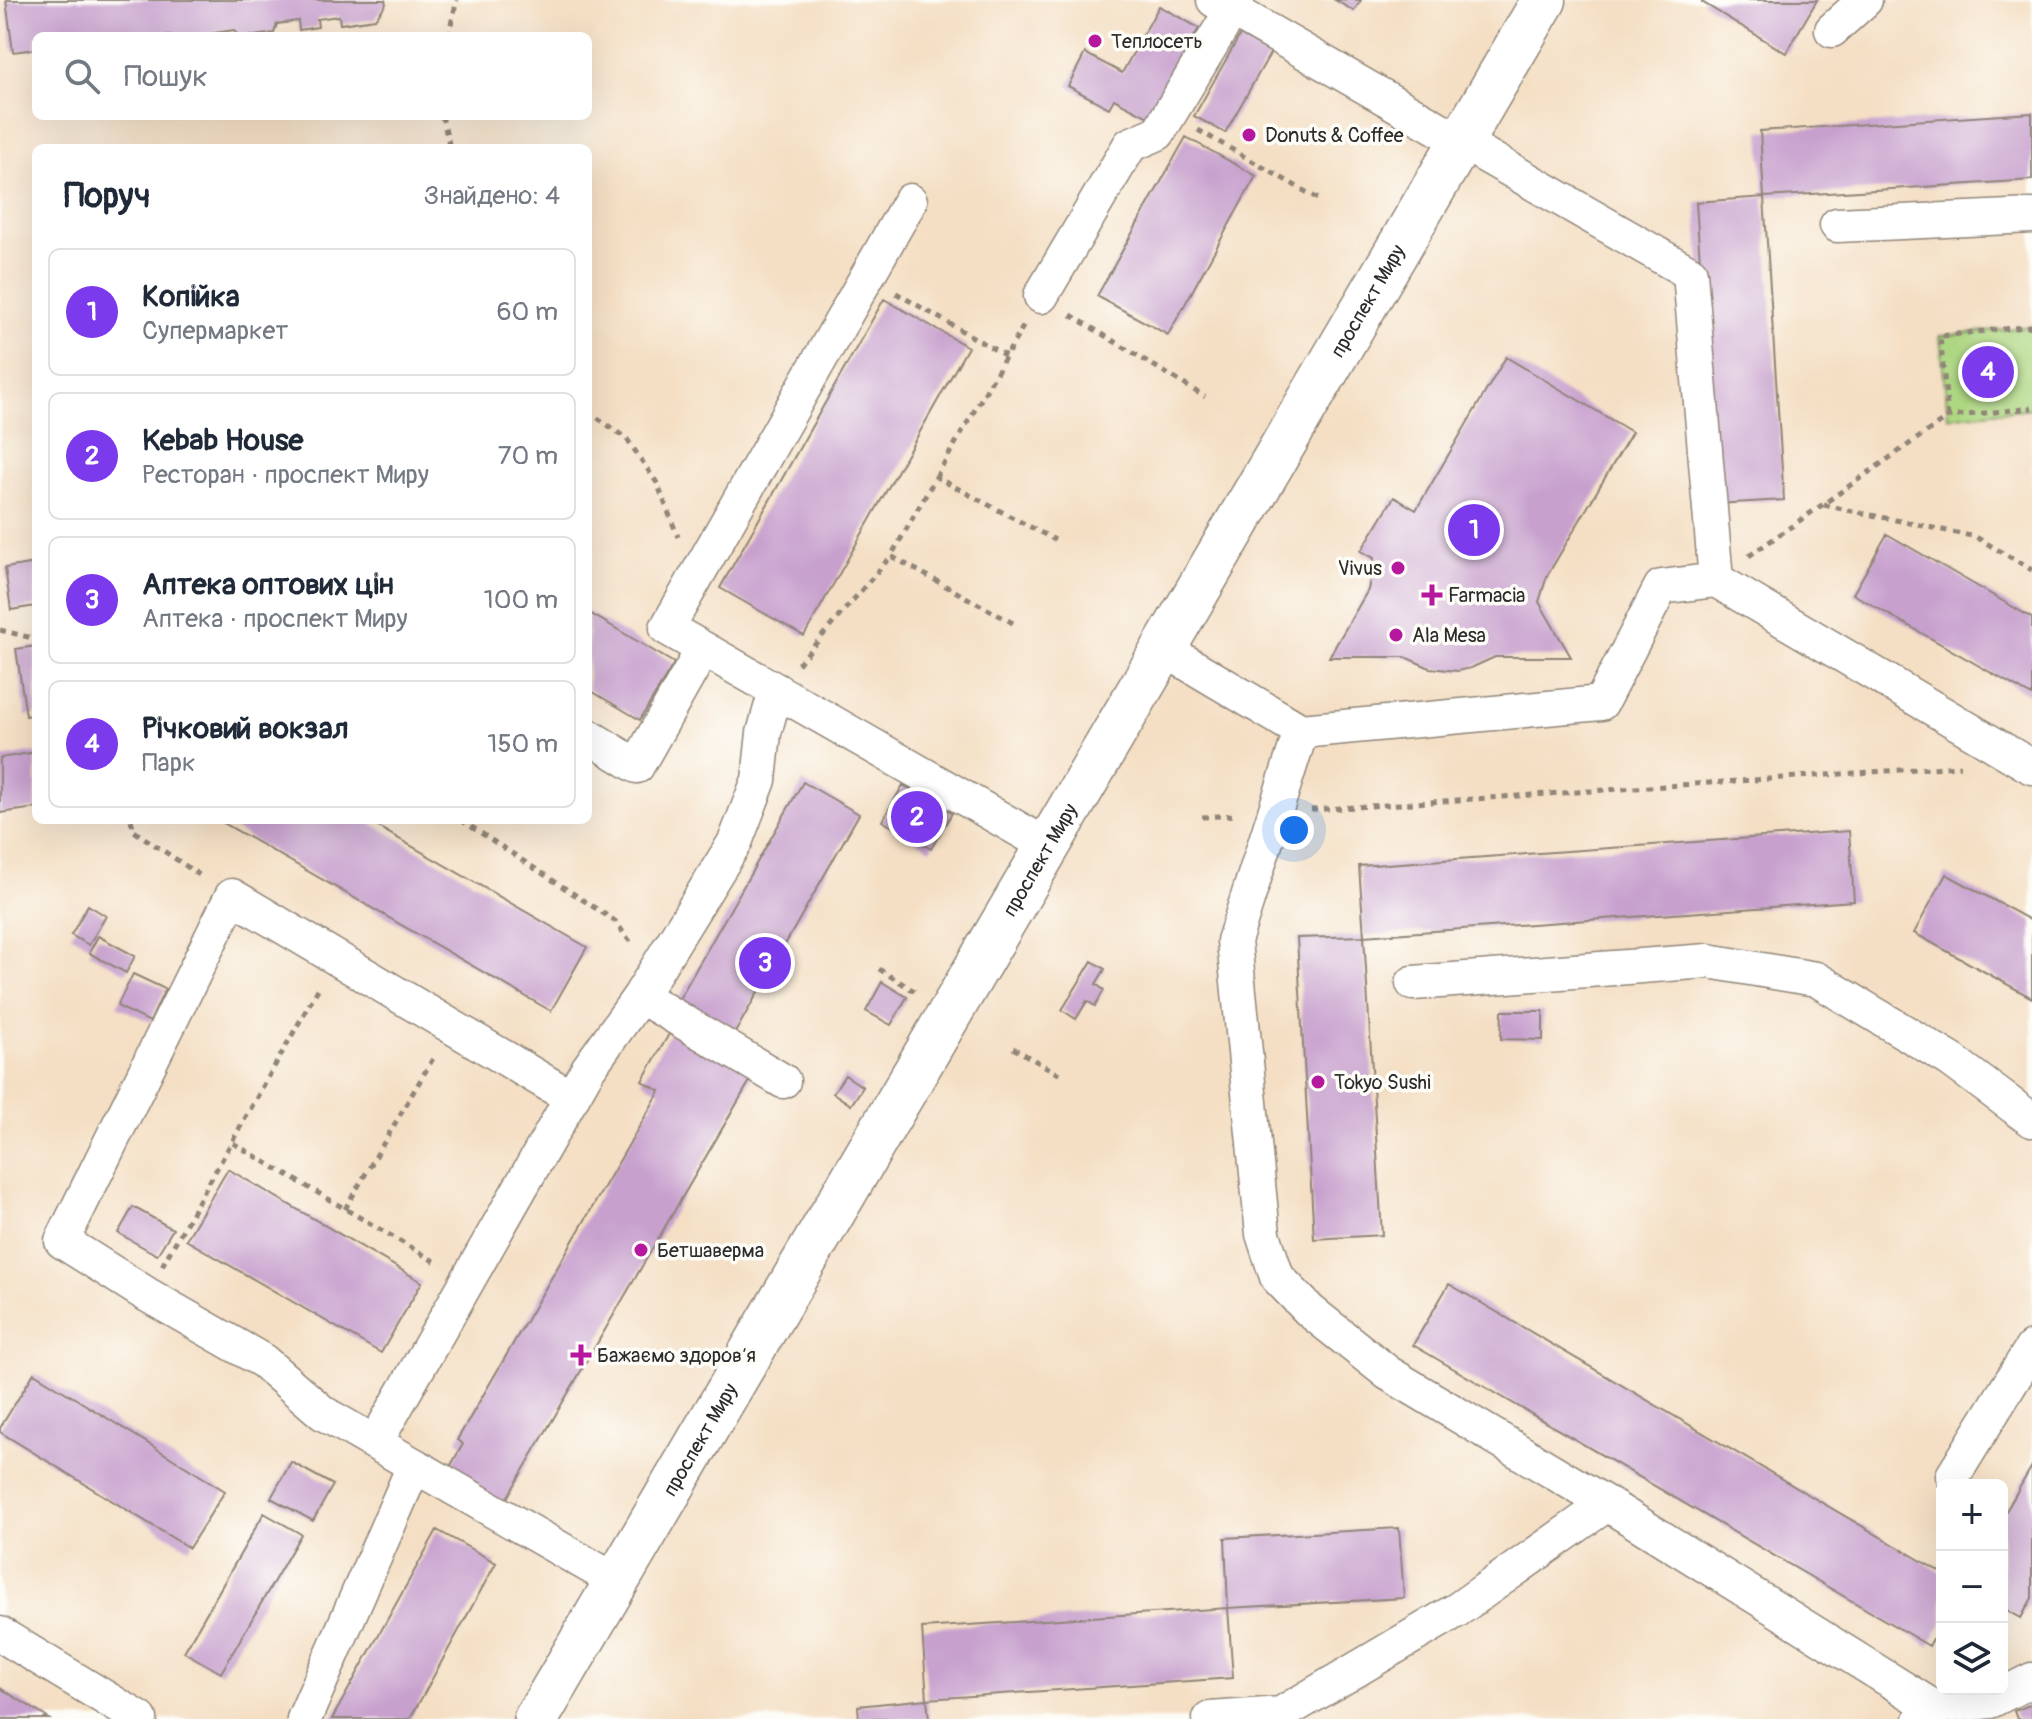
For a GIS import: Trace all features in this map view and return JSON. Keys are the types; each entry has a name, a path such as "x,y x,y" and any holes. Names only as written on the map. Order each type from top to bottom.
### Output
{"main road":[{"name":"проспект Миру","path":"536,1719 1544,0"}],"street":[{"path":"1832,30 1865,0"},
{"path":"1041,296 1130,145 1158,133 1228,3 1459,142 1690,273 1716,580"},
{"path":"910,201 667,628 1048,846"},
{"path":"1837,225 2032,216"},
{"path":"1162,648 1301,731 1601,703 1661,587 1716,580 2032,767"},
{"path":"592,738 637,766 703,649"},
{"path":"375,1443 588,1069 640,996 735,842 759,780 764,733 776,690"},
{"path":"1301,731 1234,941 1263,1234 1277,1277 1310,1311 1388,1373 1607,1504 1927,1713 1993,1710 2032,1680"},
{"path":"572,1098 232,896 62,1241 146,1294 263,1361 323,1413 618,1582"},
{"path":"1413,983 1708,961 1816,979 1951,1060 2032,1120"},
{"path":"640,996 783,1081"},
{"path":"1953,1476 2032,1348"},
{"path":"304,1719 414,1466"},
{"path":"1210,1719 1281,1714 1457,1610 1607,1504"},
{"path":"0,1634 140,1719"}],"path":[{"path":"449,32 457,0"},
{"path":"1169,114 1322,201"},
{"path":"443,120 449,144"},
{"path":"867,276 1006,356"},
{"path":"776,690 891,556 1041,296 1205,397"},
{"path":"1948,417 1940,336 2032,326"},
{"path":"1716,580 1948,417 2032,408"},
{"path":"592,414 627,439 657,483 679,541 689,588"},
{"path":"936,477 1055,540"},
{"path":"1823,505 1976,537 2032,570"},
{"path":"891,556 1013,623"},
{"path":"0,630 32,638"},
{"path":"1297,811 1961,766"},
{"path":"1202,817 1250,814"},
{"path":"132,824 134,831 232,896"},
{"path":"467,824 615,921 645,962 640,996"},
{"path":"146,1294 335,957"},
{"path":"879,969 916,992"},
{"path":"345,1209 452,1026"},
{"path":"1013,1048 1059,1074"},
{"path":"233,1143 468,1281"}],"green space":[{"path":"2032,326 2032,408 1948,417 1940,336"}],"building":[{"path":"6,0 385,0 386,4 375,19 340,24 339,16 317,19 318,27 299,30 298,21 277,24 274,32 32,32 32,50 13,52"},
{"path":"1335,0 1361,0 1354,11"},
{"path":"1703,0 1817,0 1786,53"},
{"path":"1159,6 1199,28 1150,118 1114,99 1109,108 1068,86 1085,53 1122,73"},
{"path":"1240,35 1271,52 1225,133 1194,116"},
{"path":"2032,113 2032,180 1764,197 1760,131"},
{"path":"1186,137 1256,176 1168,335 1097,296"},
{"path":"1764,197 1784,500 1716,504 1696,202"},
{"path":"884,299 968,347 804,636 720,588"},
{"path":"1506,357 1632,432 1547,576 1539,602 1571,657 1495,657 1457,671 1430,668 1405,657 1329,657 1368,590 1374,558 1361,551 1394,497 1416,510"},
{"path":"1887,534 2032,618 2032,696 1853,594"},
{"path":"32,564 32,607 11,610 5,568"},
{"path":"592,614 674,663 640,720 592,691"},
{"path":"32,647 32,715 26,716 16,649"},
{"path":"32,753 32,809 0,813 0,758"},
{"path":"803,782 859,814 732,1038 675,1006"},
{"path":"903,785 952,813 931,849 882,821"},
{"path":"225,824 373,824 587,947 551,1011"},
{"path":"1849,831 1854,901 1364,936 1359,866"},
{"path":"1946,874 2032,921 2032,998 1914,933"},
{"path":"88,905 106,916 89,945 71,935"},
{"path":"98,936 135,956 126,973 89,953"},
{"path":"1364,936 1382,1235 1314,1239 1297,938"},
{"path":"1092,961 1105,969 1096,984 1104,990 1095,1006 1087,1001 1076,1019 1062,1010"},
{"path":"133,974 165,989 150,1022 117,1006"},
{"path":"882,982 907,997 891,1025 866,1011"},
{"path":"1502,1011 1543,1011 1543,1040 1501,1039"},
{"path":"673,1027 754,1074 503,1505 447,1472 463,1444 457,1440 660,1091 642,1081"},
{"path":"845,1075 863,1087 851,1105 833,1093"},
{"path":"228,1169 422,1282 381,1353 186,1240"},
{"path":"133,1207 173,1229 157,1255 118,1233"},
{"path":"1449,1284 1936,1569 1936,1634 1929,1646 1413,1345"},
{"path":"34,1373 225,1491 189,1548 0,1432"},
{"path":"291,1462 333,1485 313,1521 271,1498"},
{"path":"2032,1466 2032,1598 2021,1618 2008,1610 2008,1508"},
{"path":"264,1513 301,1534 221,1673 184,1652"},
{"path":"1399,1528 1404,1598 1228,1608 1225,1538"},
{"path":"437,1530 496,1563 410,1719 332,1719"},
{"path":"1228,1608 1233,1678 927,1699 922,1628"},
{"path":"0,1688 29,1706 49,1719 0,1719"},
{"path":"927,1699 929,1719 859,1719 858,1706"},
{"path":"2032,1704 2032,1719 2017,1719 2014,1711"}],"place":[{"name":"Теплосеть","path":"1095,41"},
{"name":"Donuts & Coffee","path":"1249,135"},
{"name":"Річковий вокзал","path":"1988,372"},
{"name":"Копійка","path":"1474,530"},
{"name":"Vivus","path":"1398,568"},
{"name":"Farmacia","path":"1432,595"},
{"name":"Ala Mesa","path":"1396,635"},
{"name":"Kebab House","path":"917,817"},
{"name":"Аптека оптових цін","path":"765,963"},
{"name":"Tokyo Sushi","path":"1318,1082"},
{"name":"Бетшаверма","path":"641,1250"},
{"name":"Бажаємо здоровʼя","path":"581,1355"}]}
